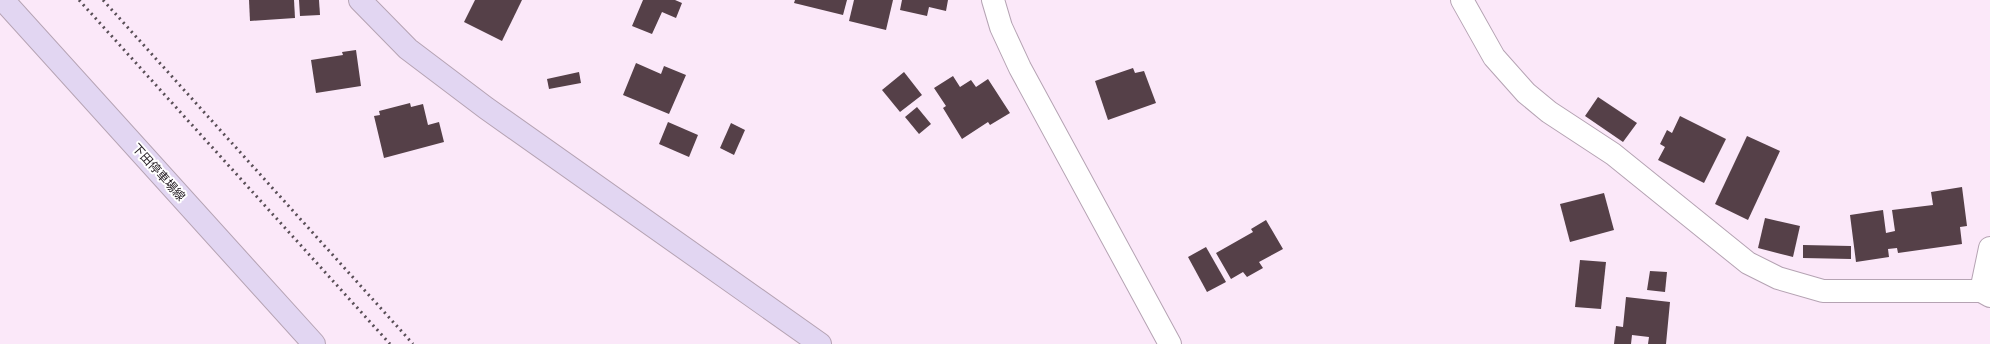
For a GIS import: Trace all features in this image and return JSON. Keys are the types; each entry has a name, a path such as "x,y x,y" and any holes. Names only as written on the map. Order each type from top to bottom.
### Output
{"street":[{"name":"下田停車場線","path":"4,0 314,344"},
{"path":"360,0 408,49 486,108 820,344"},
{"path":"993,0 1001,27 1031,89 1170,344"},
{"path":"1462,0 1494,57 1526,94 1549,112 1618,158 1748,263 1778,278 1823,292 1985,294 1990,248"}],"building":[{"path":"249,0 294,0 295,18 250,21"},
{"path":"299,0 319,0 320,15 300,16"},
{"path":"475,0 522,0 502,41 464,22"},
{"path":"643,0 675,0 682,3 676,18 662,12 652,34 632,26"},
{"path":"795,0 847,0 843,15 794,3"},
{"path":"854,0 893,0 886,30 849,21"},
{"path":"902,0 948,0 946,11 929,7 927,16 900,10"},
{"path":"356,50 361,86 316,93 311,60 343,55 342,52"},
{"path":"636,63 661,74 664,66 686,75 669,114 623,95"},
{"path":"1133,68 1135,73 1144,71 1156,103 1108,120 1095,81"},
{"path":"579,72 581,83 549,89 547,79"},
{"path":"904,72 922,95 900,112 882,90"},
{"path":"953,76 960,87 971,80 976,87 988,79 1010,113 990,125 988,122 962,139 943,108 946,106 934,88"},
{"path":"1598,97 1637,123 1623,142 1585,116"},
{"path":"410,103 411,107 423,104 428,125 439,122 444,142 384,158 374,116 380,115 379,111"},
{"path":"917,107 931,124 919,134 905,117"},
{"path":"1680,116 1726,139 1704,183 1658,160 1665,147 1660,144 1667,130 1672,133"},
{"path":"668,122 698,135 689,157 659,144"},
{"path":"731,123 745,130 734,155 720,148"},
{"path":"1747,136 1780,151 1748,220 1715,204"},
{"path":"1962,187 1967,226 1960,227 1962,244 1898,253 1897,248 1888,249 1889,257 1856,262 1850,215 1883,210 1886,233 1895,231 1892,210 1933,205 1931,192"},
{"path":"1604,193 1614,230 1570,242 1560,204"},
{"path":"1765,218 1800,226 1793,257 1758,248"},
{"path":"1266,220 1283,249 1259,262 1263,268 1247,277 1243,272 1231,279 1216,253 1253,232 1251,229"},
{"path":"1803,245 1851,246 1851,259 1803,258"},
{"path":"1206,247 1226,282 1207,292 1188,257"},
{"path":"1580,260 1606,262 1601,309 1575,307"},
{"path":"1650,271 1667,272 1665,292 1647,290"},
{"path":"1626,297 1670,302 1666,344 1648,344 1649,337 1632,335 1631,344 1614,344 1616,326 1623,327"}],"railway":[{"path":"79,0 390,344"},
{"path":"103,0 413,344"}]}
